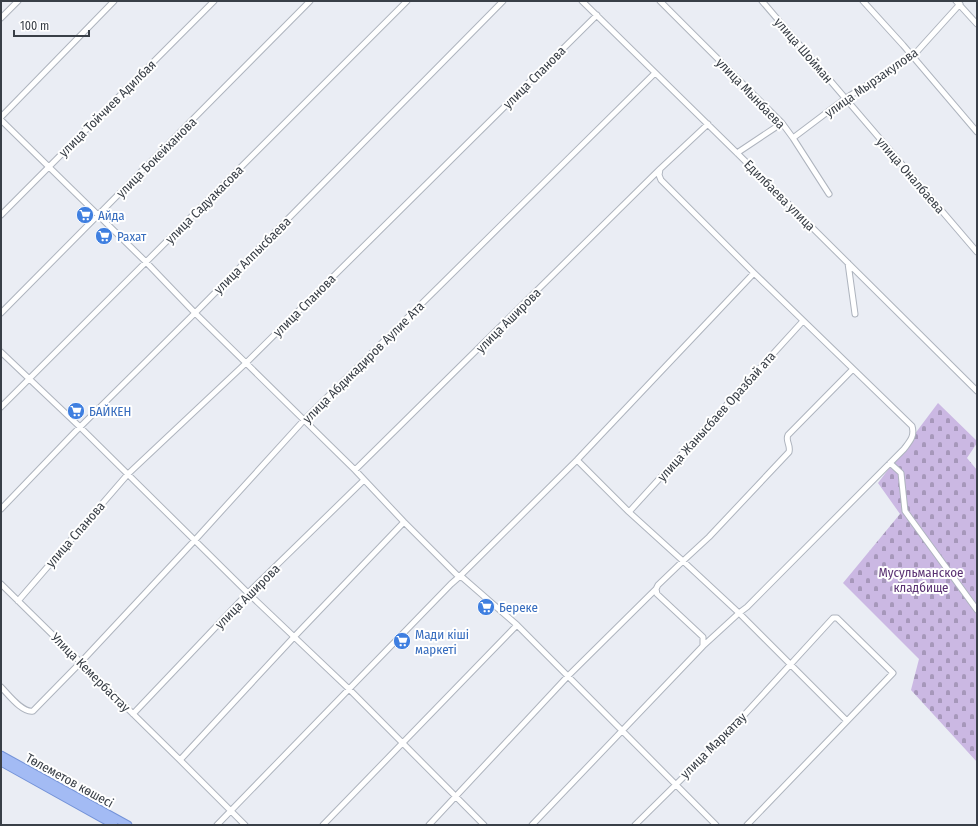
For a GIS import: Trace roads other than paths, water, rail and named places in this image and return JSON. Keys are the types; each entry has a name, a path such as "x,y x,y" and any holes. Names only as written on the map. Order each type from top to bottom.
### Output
{"main road":[{"name":"Төлеметов көшесі","path":"1,755 128,825"},
{"name":"Төлеметов көшесі","path":"1,762 114,825"}],"street":[{"path":"1,18 18,1"},
{"path":"114,1 1,118 48,167 146,262 195,313 356,470 404,522 460,578 463,578 517,625 716,825"},
{"name":"улица Тойчиев Адилбая","path":"1,215 214,1"},
{"name":"улица Бокейханова","path":"1,313 310,1"},
{"name":"улица Садуакасова","path":"1,407 408,1"},
{"name":"улица Алпысбаева","path":"1,509 80,427 195,313 503,1"},
{"name":"Едилбаева улица","path":"582,1 977,391"},
{"name":"улица Мынбаева","path":"660,1 782,123 829,194"},
{"name":"улица Шойман","path":"762,1 846,98"},
{"path":"863,1 913,56 977,132"},
{"path":"958,3 977,24"},
{"name":"улица Мырзакулова","path":"793,138 846,98 913,56 958,3"},
{"name":"улица Спанова","path":"18,600 128,474 246,363 597,15"},
{"name":"улица Абдикадиров Аулие Ата","path":"1,687 23,709 29,712 33,711 195,540 304,420 655,73"},
{"name":"улица Оналбаева","path":"846,98 977,252"},
{"path":"737,153 782,123"},
{"name":"улица Аширова","path":"356,470 708,124"},
{"path":"532,825 703,646 747,607 913,438 914,432 912,426 754,273 661,180 659,175 660,170"},
{"path":"848,263 855,314"},
{"path":"217,825 451,584 460,578 577,460 754,273"},
{"name":"улица Жанысбаев Оразбай ата","path":"629,512 803,321"},
{"path":"1,352 80,427 248,593 349,689 457,796 484,825"},
{"path":"429,825 568,676 656,589 682,561 709,537 789,452 790,447 786,439 788,435 853,369"},
{"path":"577,460 629,512 739,613 847,721 747,825"},
{"path":"890,463 901,473 905,511 977,610"},
{"name":"улица Аширова","path":"133,714 248,593 364,480"},
{"path":"180,760 294,637 404,522"},
{"name":"Улица Кемербастау","path":"1,584 245,825"},
{"path":"656,589 658,594 703,637 703,646"},
{"name":"улица Маркатау","path":"635,825 724,737 833,618 837,618 893,673 847,721"},
{"path":"323,825 517,625"}],"place":[{"name":"Айда","path":"85,215"},
{"name":"Рахат","path":"104,236"},
{"name":"БАЙКЕН","path":"76,411"},
{"name":"Береке","path":"486,607"},
{"name":"Мади кіші маркеті","path":"402,641"}],"park label":[{"name":"Мусульманское кладбище","path":"921,580"}]}
